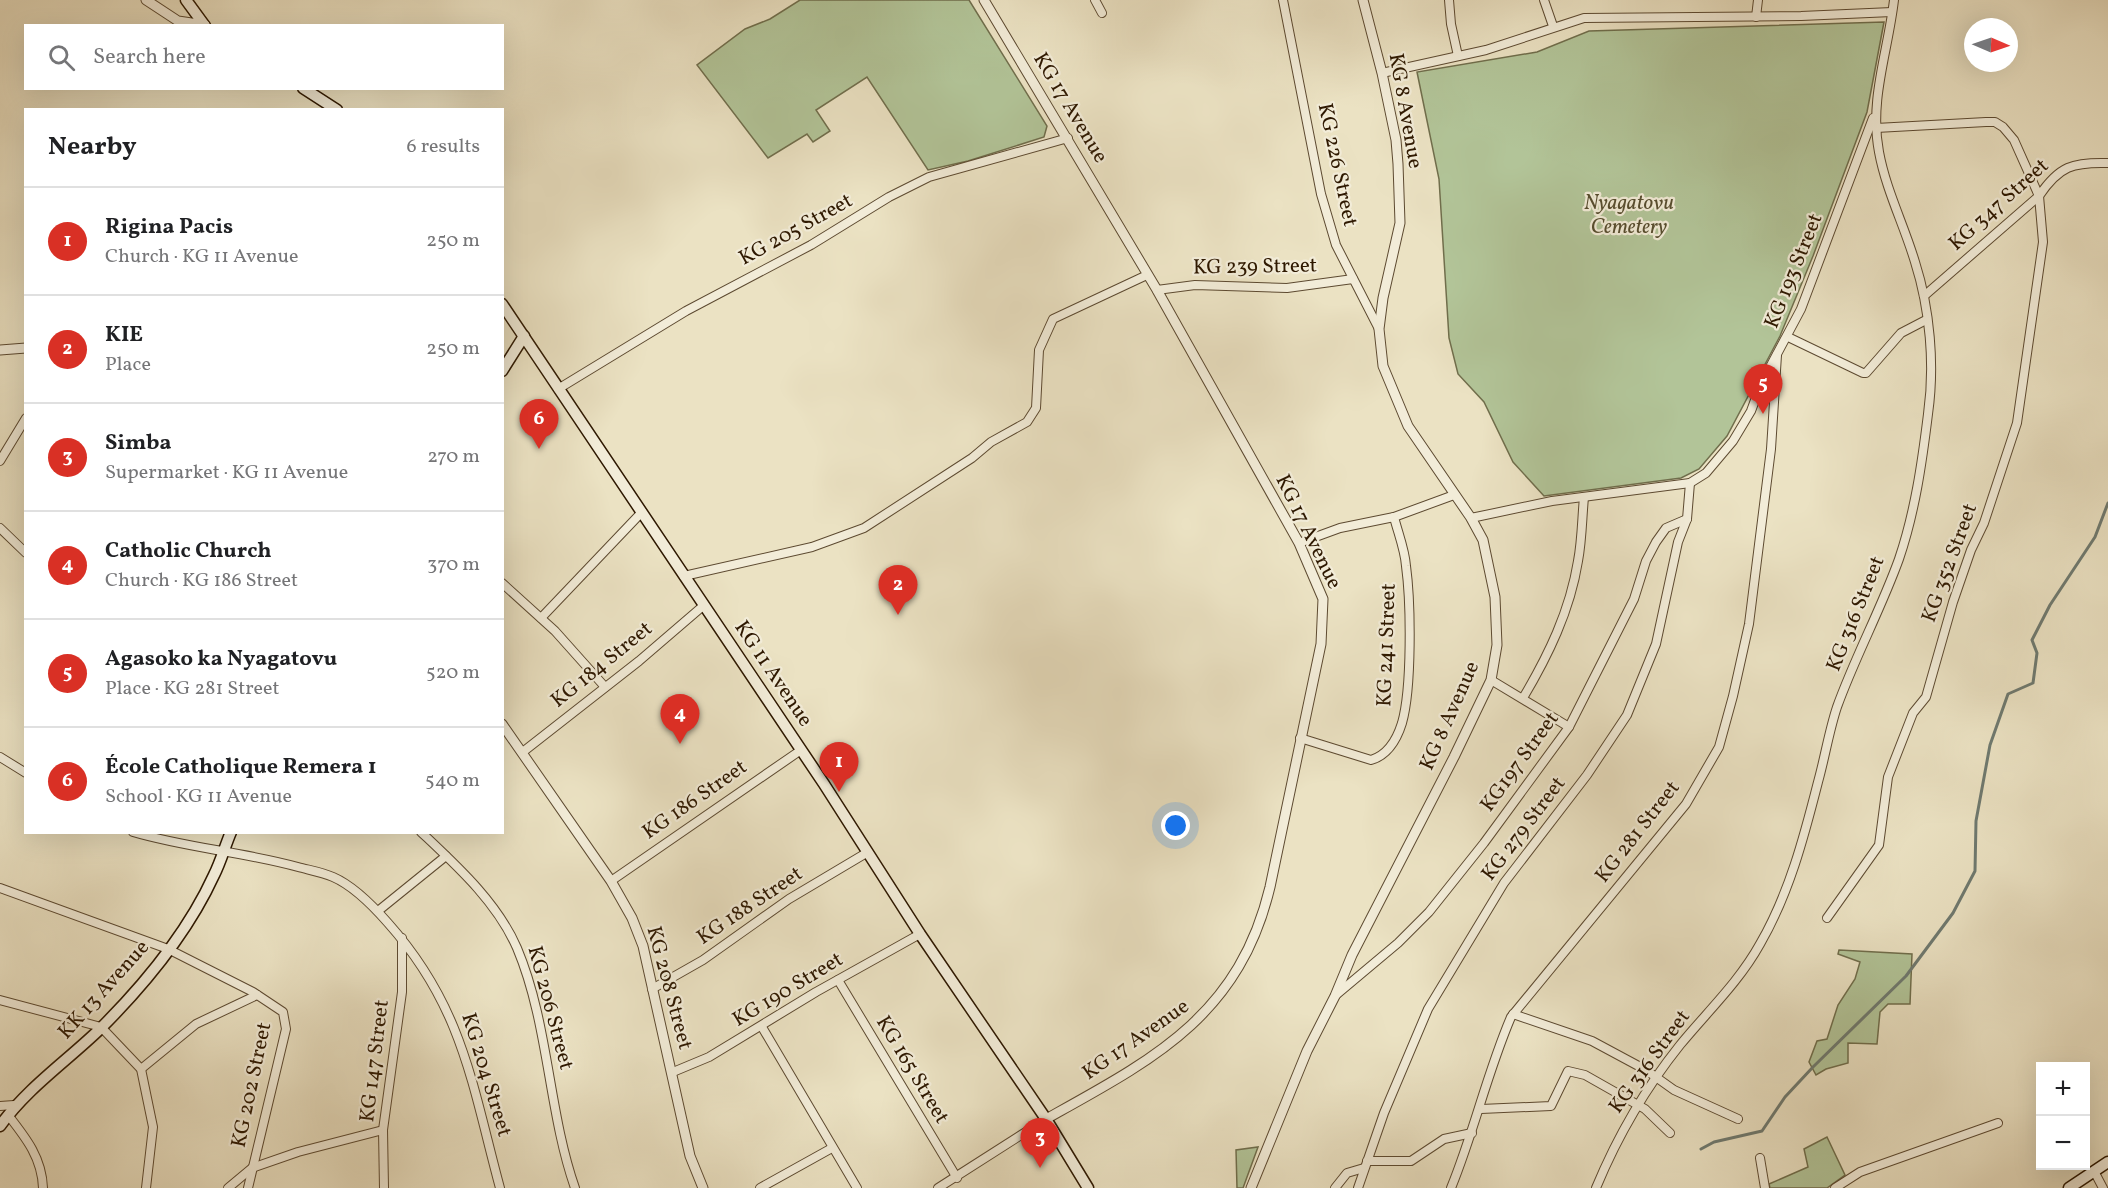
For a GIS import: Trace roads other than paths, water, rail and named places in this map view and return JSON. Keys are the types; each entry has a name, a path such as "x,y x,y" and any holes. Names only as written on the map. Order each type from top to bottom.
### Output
{"main road":[{"path":"186,0 204,24"},
{"path":"306,90 334,108"},
{"name":"KG 11 Avenue","path":"504,307 642,512 702,606 801,750 920,934 1046,1119 1088,1188"},
{"path":"504,368 524,336"},
{"name":"KK 13 Avenue","path":"0,1126 14,1105 101,1028 146,980 214,875 230,834"},
{"path":"2069,1188 2108,1162"}],"street":[{"path":"146,0 178,21 194,24"},
{"name":"KG 17 Avenue","path":"984,0 1157,290 1299,543 1323,599 1324,617 1321,644 1263,916 1242,965 1203,1015 1187,1029 1117,1079 1046,1119"},
{"path":"1095,0 1102,14"},
{"name":"KG 226 Street","path":"1283,0 1322,194 1336,245 1379,328"},
{"name":"KG 8 Avenue","path":"1251,1188 1307,1051 1335,996 1352,955 1454,758 1491,680 1497,645 1495,597 1483,540 1471,518 1408,426 1383,366 1379,328 1383,298 1400,223 1396,140 1363,0"},
{"path":"1449,0 1450,24 1458,56"},
{"path":"1544,0 1553,26"},
{"path":"1756,16 1758,0"},
{"name":"KG 316 Street","path":"1596,1188 1616,1139 1656,1076 1733,983 1760,945 1797,859 1836,708 1885,595 1913,513 1931,379 1924,296 1916,262 1887,186 1875,114 1894,0"},
{"path":"1382,73 1495,47 1553,26 1584,18 1892,12"},
{"name":"KG 193 Street","path":"1690,483 1706,473 1733,441 1751,411 1802,309 1875,114"},
{"name":"KG 352 Street","path":"1827,918 1879,845 1885,789 1893,762 1913,713 1926,697 1953,602 1971,550 1984,523 2017,423 2043,242 2039,196 2014,140 1995,122 1876,128"},
{"name":"KG 205 Street","path":"558,389 686,311 811,245 889,197 929,177 1068,138"},
{"name":"KG 347 Street","path":"1924,296 2039,196 2052,176 2073,165 2108,163"},
{"path":"684,576 835,541 864,528 906,501 972,458 991,442 1027,422 1033,415 1037,398 1039,350 1045,332 1053,319 1147,275"},
{"name":"KG 239 Street","path":"1157,290 1195,285 1287,288 1353,279"},
{"path":"1788,337 1863,374 1901,333 1926,320"},
{"path":"0,350 24,348"},
{"name":"KG 281 Street","path":"1450,1188 1481,1109 1485,1084 1513,1014 1686,804 1719,747 1734,696 1749,624 1771,449 1777,355"},
{"path":"0,461 24,421"},
{"path":"1471,518 1497,511 1584,497 1690,483"},
{"name":"KG 279 Street","path":"1358,1188 1396,1082 1428,1009 1504,883 1587,775 1627,716 1656,644 1678,542 1687,519 1690,483"},
{"path":"1299,543 1340,528 1394,517 1454,495"},
{"path":"1523,698 1545,660 1567,606 1578,562 1584,497"},
{"path":"541,618 642,512"},
{"name":"KG 241 Street","path":"1300,738 1371,759 1381,757 1391,747 1402,722 1408,675 1406,565 1394,517"},
{"name":"KG197 Street","path":"1335,996 1398,943 1429,912 1478,852 1569,727 1630,608 1646,561 1656,542 1666,528 1687,519"},
{"path":"0,528 24,551"},
{"path":"504,585 541,618 605,687"},
{"name":"KG 184 Street","path":"524,751 702,606"},
{"path":"1491,680 1569,727"},
{"name":"KG 208 Street","path":"504,726 524,751 611,880 632,918 643,946 690,1156 703,1188"},
{"name":"KG 186 Street","path":"611,880 801,750"},
{"path":"0,757 24,773"},
{"name":"KG 204 Street","path":"142,834 280,862 334,877 378,911 402,938 436,986 456,1026 500,1188"},
{"name":"KG 206 Street","path":"423,834 495,909 517,947 529,984 560,1136 575,1188"},
{"name":"KG 188 Street","path":"652,989 703,960 789,899 868,852"},
{"path":"378,911 446,856"},
{"name":"KG 202 Street","path":"0,888 168,949 284,1012 286,1029 248,1188"},
{"name":"KG 190 Street","path":"673,1072 710,1057 920,934"},
{"name":"KG 147 Street","path":"384,1188 383,1130 402,992 402,938"},
{"name":"KG 165 Street","path":"838,980 893,1076 957,1178"},
{"path":"141,1069 196,1024 256,995"},
{"path":"0,1000 101,1028 141,1069 153,1127 146,1188"},
{"path":"1513,1014 1592,1041 1656,1076 1683,1094 1738,1119"},
{"path":"762,1027 832,1148 858,1188"},
{"path":"1481,1109 1551,1106 1568,1071 1585,1076 1638,1104 1670,1133"},
{"path":"0,1106 14,1105"},
{"path":"8,1115 31,1145 39,1162 43,1188"},
{"path":"938,1188 957,1178 1046,1119"},
{"path":"1834,1188 1860,1172 1998,1123"},
{"path":"228,1188 252,1168 298,1152 383,1130"},
{"path":"1335,1188 1347,1173 1366,1165 1411,1161 1444,1139 1472,1133"},
{"path":"760,1188 832,1148"},
{"path":"1760,1158 1765,1188"},
{"path":"2094,1171 2103,1188"},
{"path":"1850,1178 1855,1188"}],"waterway":[{"path":"1701,1149 1714,1142 1762,1131 1785,1097 1906,976 1953,913 1975,871 1976,821 1990,745 2008,694 2033,683 2037,653 2032,640 2050,605 2095,537 2108,503"}],"place":[{"name":"Agasoko ka Nyagatovu","path":"1763,414"},
{"name":"École Catholique Remera 1","path":"539,449"},
{"name":"KIE","path":"898,615"},
{"name":"Catholic Church","path":"680,744"},
{"name":"Rigina Pacis","path":"839,792"},
{"name":"Simba","path":"1040,1168"}],"park label":[{"name":"Nyagatovu Cemetery","path":"1629,215"}]}
